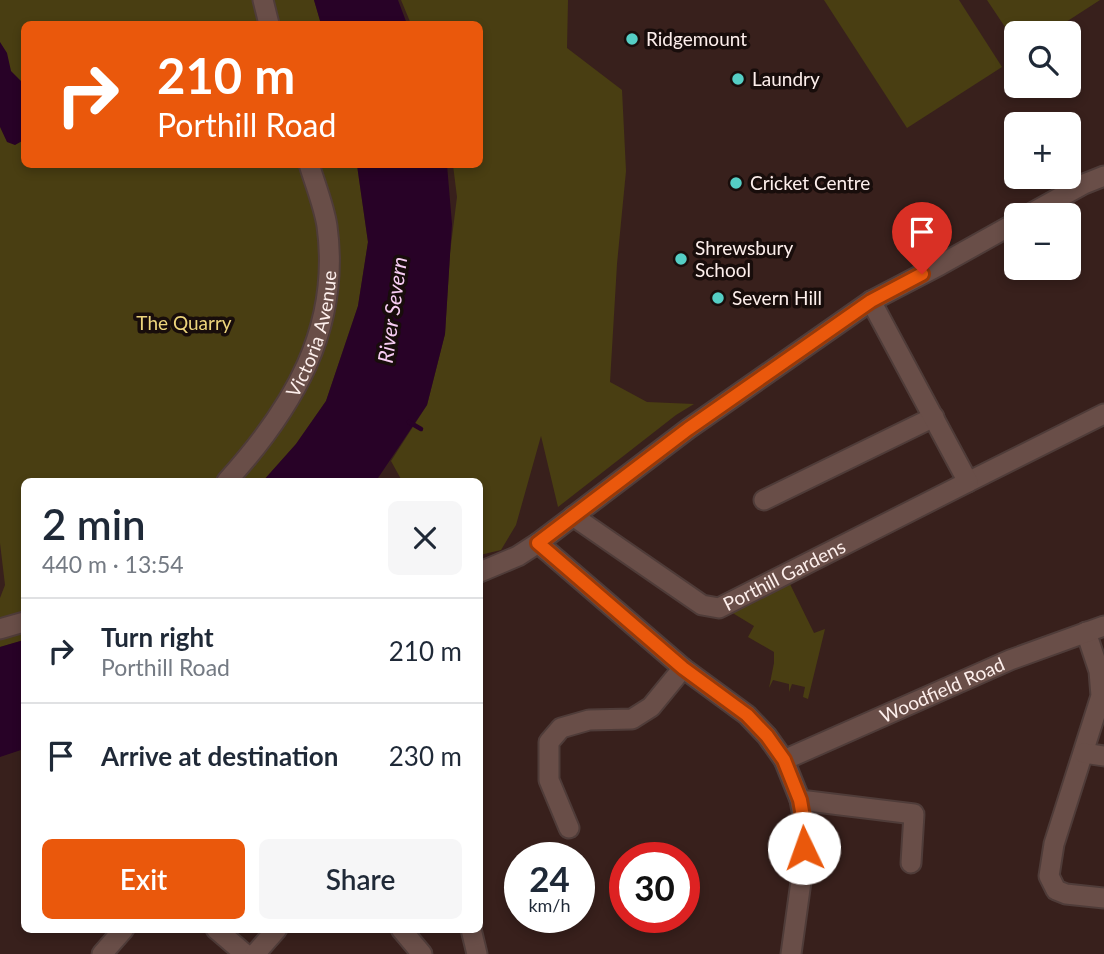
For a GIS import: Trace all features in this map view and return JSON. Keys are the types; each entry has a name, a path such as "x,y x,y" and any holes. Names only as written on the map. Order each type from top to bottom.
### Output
{"street":[{"path":"263,0 268,21"},
{"name":"Victoria Avenue","path":"230,478 255,450 288,403 307,366 319,334 330,274 327,224 310,168"},
{"path":"1050,203 1104,176"},
{"path":"483,571 518,556 538,543 688,429 871,301 1004,229"},
{"path":"871,301 968,482"},
{"name":"Porthill Gardens","path":"573,516 702,605 719,608 1104,414"},
{"path":"764,500 934,417"},
{"path":"538,543 683,668 747,715 767,736 784,760 800,800 805,828 803,867 791,954"},
{"path":"0,629 21,623"},
{"path":"1095,629 1101,696 1094,755 1054,844 1049,876 1056,890 1066,894 1104,898"},
{"name":"Woodfield Road","path":"784,760 1010,660 1095,629"},
{"path":"569,828 549,780 549,742 561,728 589,720 632,719 651,707 683,668"},
{"path":"800,800 914,814 911,863"},
{"path":"102,954 120,933"},
{"path":"221,933 245,954"},
{"path":"255,954 273,933"},
{"path":"404,933 422,954"},
{"path":"472,933 477,954"}],"green space":[{"name":"The Quarry","path":"0,0 314,0 320,21 21,21 21,168 357,168 368,242 358,306 326,401 296,444 266,478 21,478 21,641 0,647 0,598 5,585 0,543"},
{"path":"401,0 568,0 567,48 622,90 626,171 610,382 647,402 694,404 558,507 541,436 516,525 501,550 483,554 483,478 400,478 391,461 427,405 445,334 457,197 453,168 483,168 483,21 410,21"},
{"path":"824,0 959,0 1002,67 907,128"},
{"path":"987,0 1100,0 1068,21 1004,21 1004,26"},
{"path":"788,580 814,633 825,629 808,699 803,697 805,687 792,684 789,692 789,684 773,680 769,688 774,652 748,637 754,626 726,609"}],"water":[{"path":"314,0 398,0 406,21 320,21"},
{"path":"0,42 7,53 11,71 21,81 21,142 15,145 7,142 0,127"},
{"name":"River Severn","path":"357,168 447,168 452,224 445,334 427,405 378,478 266,478 296,444 326,401 358,306 368,242"},
{"path":"21,641 21,750 0,757 0,647"}],"waterway":[{"path":"409,422 421,429"}],"place":[{"name":"Ridgemount","path":"632,39"},
{"name":"Laundry","path":"738,79"},
{"name":"Cricket Centre","path":"736,183"},
{"name":"Shrewsbury School","path":"681,259"},
{"name":"Severn Hill","path":"718,298"}],"route":[{"path":"804,848 805,828 800,800 784,760 767,736 747,715 683,668 538,543 688,429 871,301 922,274"}]}
